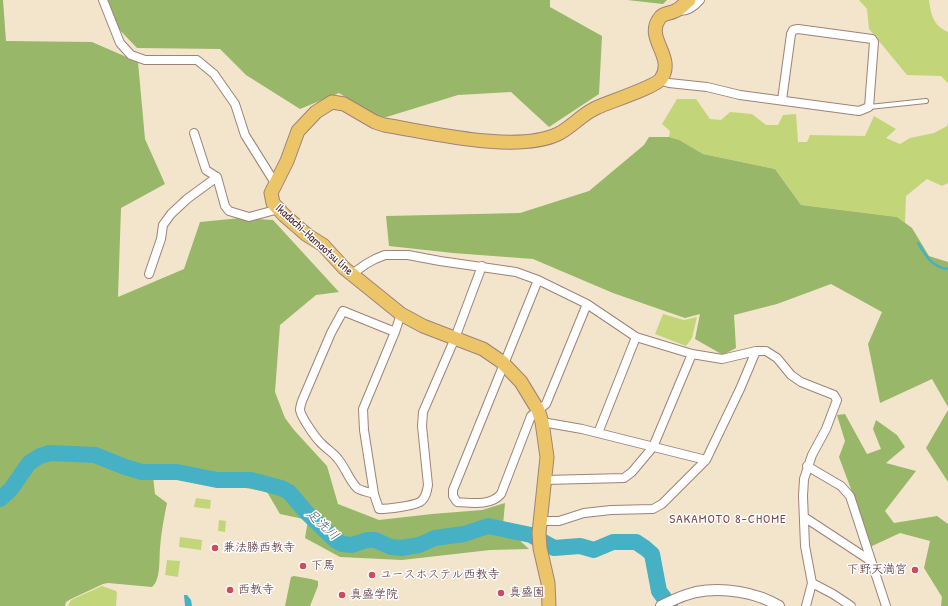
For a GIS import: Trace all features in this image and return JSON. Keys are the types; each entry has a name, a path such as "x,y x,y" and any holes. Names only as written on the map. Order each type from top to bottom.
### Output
{"main road":[{"path":"660,80 665,71 665,59 655,32 656,24 659,18 675,11 689,0"},
{"name":"Ikadachi-Hamaotsu line","path":"549,606 548,583 540,548 540,527 547,457 540,416 521,382 505,364 482,349 423,326 401,314 352,274 323,245 307,235 279,209 273,203 271,193 298,131 316,112 332,102 344,104 375,122 384,125 461,138 500,142 523,142 558,134 596,107 617,100 660,80"}],"street":[{"path":"103,0 120,43 131,55 145,60 197,60 214,74 235,104 245,135 275,183"},
{"path":"675,11 684,12 694,7 700,0"},
{"path":"660,80 669,83 707,87 740,95 859,111 868,107 874,42 872,39 798,29 793,30 791,34 782,100"},
{"path":"194,133 206,170 217,177 226,206 229,210 249,217 279,209"},
{"path":"149,274 161,238 163,225 171,214 187,199 217,177"},
{"path":"352,274 366,264 385,255 408,255 516,272 538,280 587,304 636,337 692,354 722,359 756,351 766,351 777,358 790,375 796,379 834,395 837,400 826,429 807,466 804,479 805,546 812,583 806,606"},
{"path":"401,314 363,409 364,430 374,494 379,510 420,502 427,493 428,485 422,416 455,338 482,266"},
{"path":"538,280 453,490 453,496 457,502 487,502 498,498 501,494 531,416 540,416 582,429 706,460"},
{"path":"540,416 587,304"},
{"path":"374,494 358,489 337,457 332,451 320,443 313,434 300,410 302,401 331,333 343,311 395,332"},
{"path":"598,433 636,337"},
{"path":"540,527 584,513 611,510 654,509 662,504 706,460 740,389 756,351"},
{"path":"545,480 624,478 632,472 653,447 692,354"},
{"path":"807,466 841,486 850,496 886,606"},
{"path":"804,517 871,561"},
{"path":"812,583 834,594 851,606"},
{"path":"662,606 678,598 696,592 716,591 753,595 779,606"}],"lane":[{"path":"868,107 926,101"}],"green space":[{"path":"0,0 3,0 6,41 92,42 138,62 145,139 165,184 121,208 118,297 184,269 200,222 241,218 273,220 339,292 316,295 280,325 275,392 285,418 327,466 338,504 379,520 482,510 505,503 503,525 529,549 490,550 402,560 340,557 305,538 308,520 280,514 267,492 219,483 153,476 155,494 167,503 161,537 159,569 157,580 152,587 108,583 71,599 66,602 65,606 0,606"},
{"path":"102,0 550,0 550,7 602,36 599,94 549,127 511,92 458,95 380,119 339,93 300,109 246,75 220,49 137,48 111,21"},
{"path":"627,0 667,0 663,4"},
{"path":"859,0 929,0 936,23 948,32 948,83 941,76 907,75 869,29 867,9"},
{"path":"677,99 696,99 710,119 721,120 730,112 752,114 766,125 778,125 783,115 796,114 798,142 807,142 810,135 865,136 874,116 896,129 886,138 900,144 910,138 934,133 947,126 948,122 948,183 942,186 927,179 906,196 905,223 897,217 801,205 775,169 703,154 678,140 669,137 670,131 662,124"},
{"path":"649,137 669,137 679,140 703,154 775,169 801,205 897,217 912,228 929,256 948,262 948,407 932,379 880,403 868,344 882,312 831,284 777,304 734,315 736,348 723,355 695,339 700,314 685,318 613,293 533,259 453,253 389,246 386,216 520,213 589,191 644,145"},
{"path":"663,314 684,320 697,317 692,338 686,346 655,334"},
{"path":"948,410 948,482 926,448"},
{"path":"845,414 867,454 881,449 873,429 876,420 897,435 905,447 886,463 916,471 885,511 894,523 937,516 948,524 948,606 941,606 942,597 924,568 930,541 900,533 870,547 861,544 857,531 861,516 839,457 845,441 837,415"},
{"path":"196,498 211,500 210,509 194,507"},
{"path":"219,520 226,521 225,532 218,531"},
{"path":"180,537 202,540 201,550 179,547"},
{"path":"167,560 180,561 178,577 165,575"},
{"path":"294,576 318,581 318,586 310,606 285,606 291,577"},
{"path":"102,586 116,591 116,606 68,606 71,600"}],"water":[{"path":"184,595 187,595 191,600 192,606 185,606"}],"waterway":[{"path":"918,243 930,260 938,266 948,269"},
{"name":"足洗川","path":"0,499 11,489 29,463 40,456 50,453 95,455 142,472 177,472 217,480 251,480 281,488 289,492 306,512 335,540 342,544 352,545 367,540 375,540 391,547 401,548 419,545 435,538 464,534 488,526 531,535 554,548 580,546 594,550 613,542 636,542 652,554 659,591 670,606"}],"place":[{"name":"兼法勝西教寺","path":"215,548"},
{"name":"下馬","path":"303,566"},
{"name":"下野天満宮","path":"915,570"},
{"name":"ユースホステル西教寺","path":"372,575"},
{"name":"西教寺","path":"230,590"},
{"name":"真盛園","path":"501,593"},
{"name":"真盛学院","path":"342,595"}],"district":[{"name":"SAKAMOTO 8-CHOME","path":"728,520"}]}
